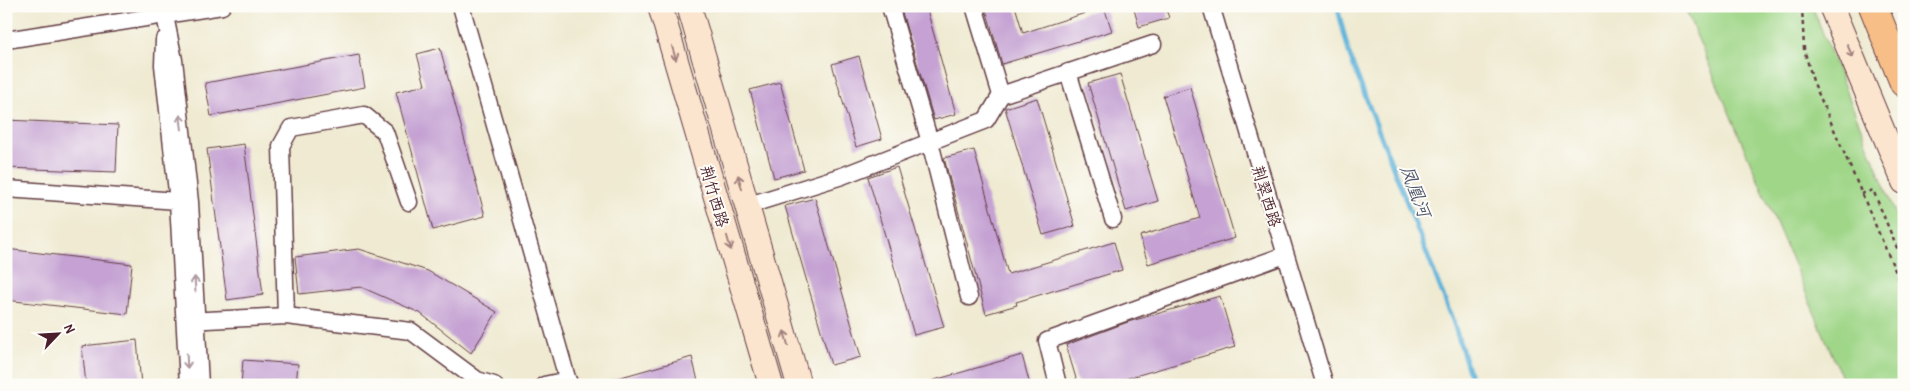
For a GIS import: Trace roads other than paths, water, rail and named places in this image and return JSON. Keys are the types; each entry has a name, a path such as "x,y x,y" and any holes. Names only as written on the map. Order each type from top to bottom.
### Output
{"highway":[{"path":"1873,6 1904,83"}],"main road":[{"name":"荆竹西路","path":"660,6 771,385"},
{"name":"荆竹西路","path":"689,6 799,385"},
{"path":"1831,6 1904,182"}],"street":[{"path":"6,40 164,11 222,6"},
{"path":"461,6 569,382 544,385"},
{"path":"890,6 930,142 970,297"},
{"path":"974,6 1001,95"},
{"name":"荆翠西路","path":"1211,6 1325,385"},
{"path":"164,11 162,65 200,385"},
{"path":"164,11 174,60 190,202 191,321 188,385"},
{"path":"746,206 842,176 986,120 1001,95 1153,44"},
{"path":"1068,72 1113,219"},
{"path":"286,316 281,146 290,128 364,115 385,132 409,202"},
{"path":"6,189 178,201"},
{"path":"1058,385 1047,341 1285,255"},
{"path":"191,321 286,316 411,331 477,380 494,385"}],"waterway":[{"name":"凤凰河","path":"1337,6 1350,57 1453,321 1473,385"}]}
